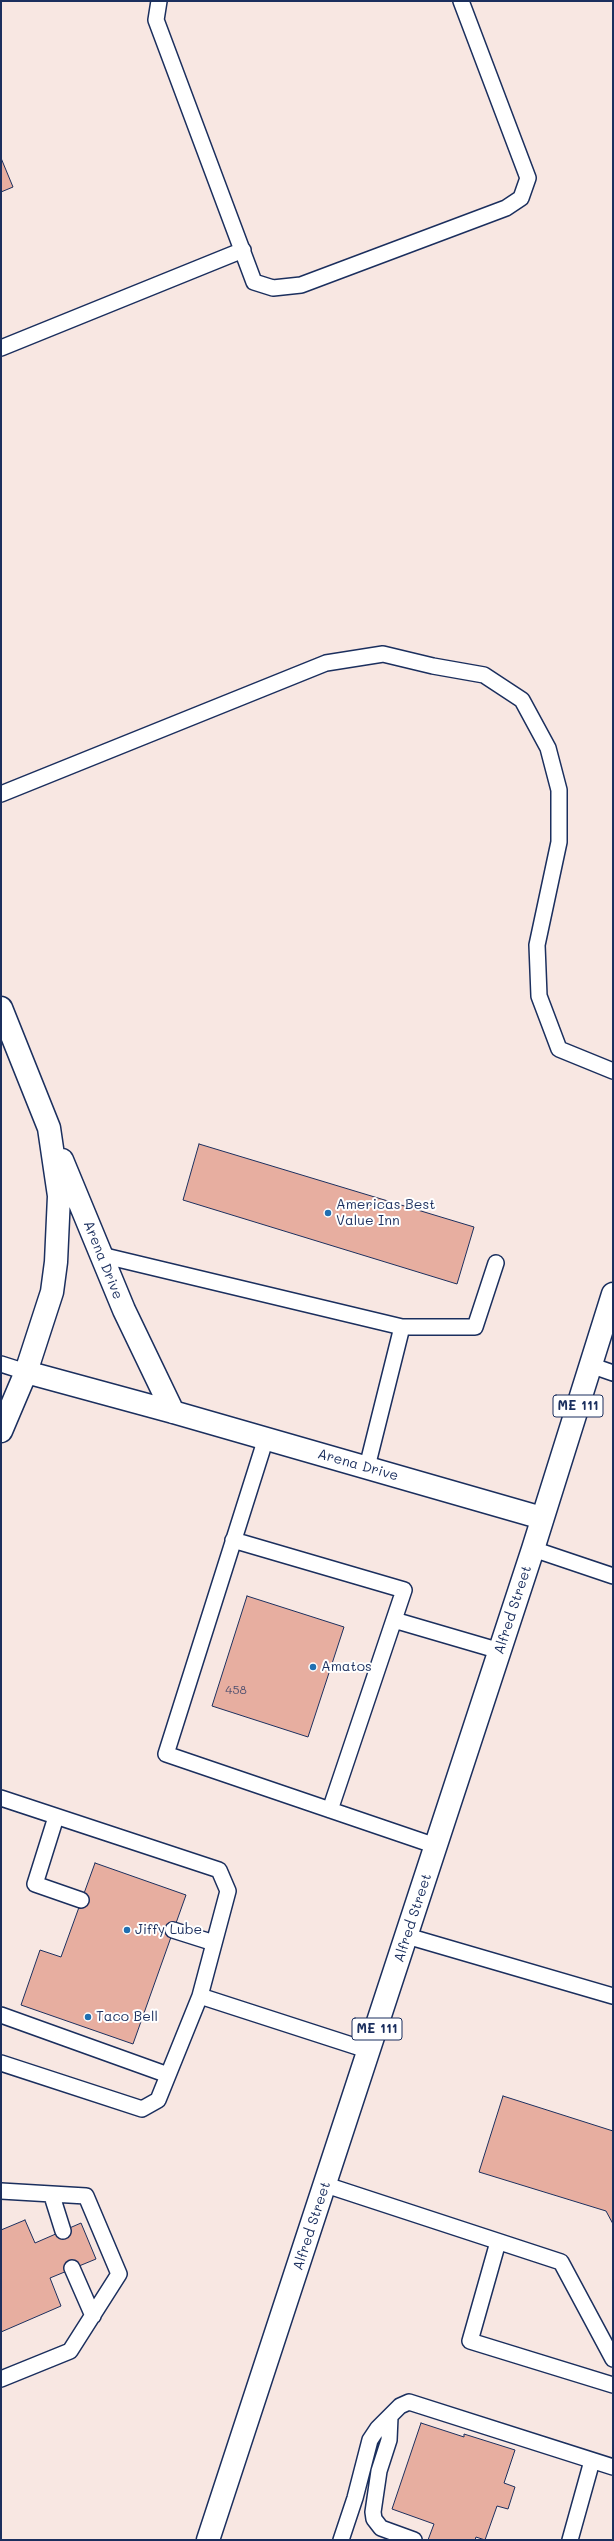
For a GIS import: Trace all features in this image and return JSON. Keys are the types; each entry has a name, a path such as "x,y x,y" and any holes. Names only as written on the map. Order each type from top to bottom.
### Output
{"main road":[{"path":"1,1008 49,1128 59,1196 56,1262 52,1292 26,1372 1,1431"},
{"name":"Arena Drive","path":"49,1128 124,1310 173,1412"},
{"name":"Alfred Street","path":"208,2540 370,2051 533,1549 613,1294"},
{"name":"Arena Drive","path":"26,1372 266,1438 542,1518"}],"lane":[{"path":"159,1 156,20 254,282 273,288 301,285 506,208 521,198 528,178 461,1"},
{"path":"1,348 243,250"},
{"path":"1,794 326,663 383,654 433,666 484,675 522,700 548,748 559,790 559,842 537,945 539,996 558,1049 613,1071"},
{"path":"101,1255 402,1327 475,1327 496,1263"},
{"path":"367,1467 402,1327"},
{"path":"1,1364 26,1372"},
{"path":"590,1365 613,1373"},
{"path":"266,1438 166,1754 436,1846"},
{"path":"233,1540 404,1590 330,1810"},
{"path":"533,1549 613,1576"},
{"path":"394,1620 500,1651"},
{"path":"1,1798 219,1870 228,1891 200,1996 158,2100 142,2109 1,2063"},
{"path":"56,1817 35,1884 81,1900"},
{"path":"174,1930 214,1943"},
{"path":"407,1936 613,1996"},
{"path":"200,1996 370,2051"},
{"path":"1,2015 168,2075"},
{"path":"326,2186 561,2262 613,2358"},
{"path":"1,2191 52,2196 86,2196 119,2274 70,2351 1,2379"},
{"path":"52,2196 63,2231"},
{"path":"498,2242 470,2341 613,2385"},
{"path":"72,2268 93,2316"},
{"path":"341,2540 355,2498 370,2440 378,2428 400,2406 409,2402 613,2467"},
{"path":"390,2416 389,2440 378,2471 373,2512 374,2519 381,2528 414,2540"},
{"path":"570,2540 592,2461"}],"building":[{"path":"1,158 13,187 1,192"},
{"name":"Americas Best Value Inn","path":"199,1144 474,1227 457,1284 183,1200"},
{"path":"247,1596 344,1627 308,1737 212,1706"},
{"path":"95,1863 186,1895 133,2044 21,2005 40,1950 61,1957"},
{"path":"503,2096 613,2131 613,2224 606,2211 479,2172"},
{"path":"25,2220 35,2243 81,2223 96,2259 50,2278 61,2306 1,2332 1,2230"},
{"path":"421,2423 464,2437 464,2434 515,2450 504,2483 515,2487 508,2509 497,2506 485,2540 476,2537 475,2540 428,2540 434,2524 392,2509"}],"place":[{"name":"Americas Best Value Inn","path":"328,1213"},
{"name":"Amatos","path":"313,1667"},
{"name":"Jiffy Lube","path":"127,1930"},
{"name":"Taco Bell","path":"88,2017"}]}
